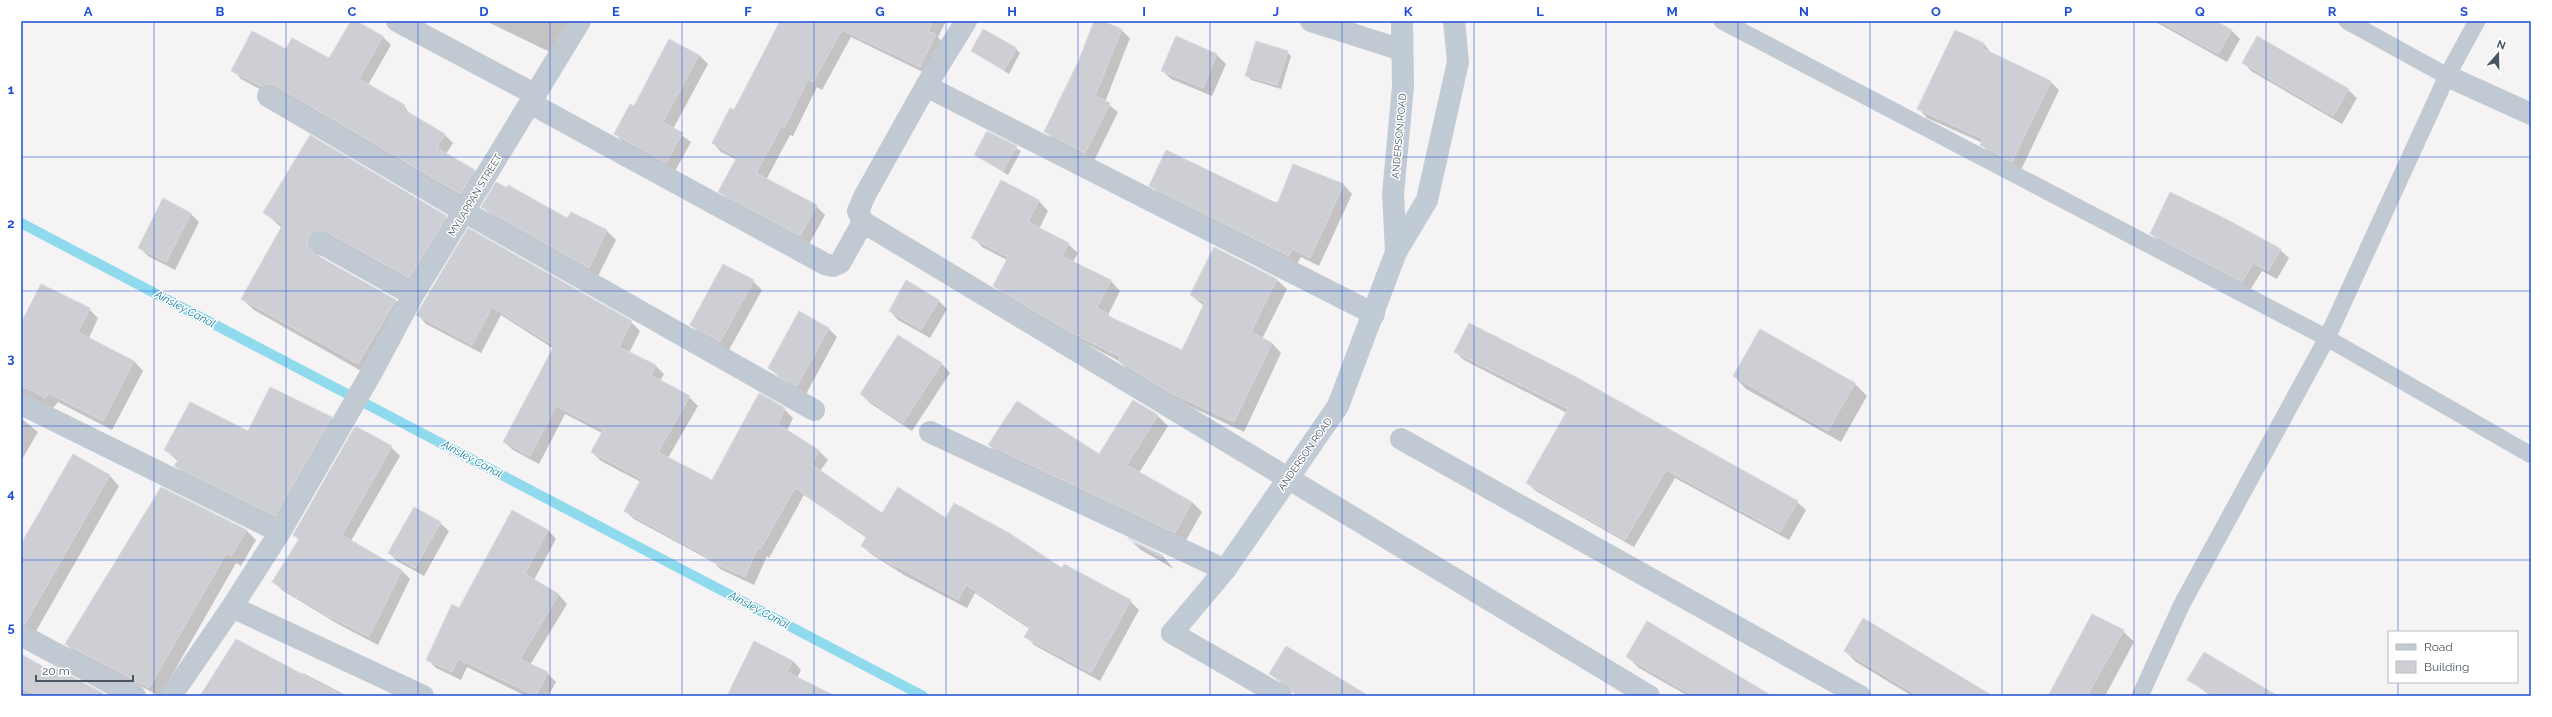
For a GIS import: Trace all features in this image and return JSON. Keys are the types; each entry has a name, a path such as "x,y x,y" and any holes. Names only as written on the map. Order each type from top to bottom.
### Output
{"street":[{"path":"397,21 825,264 833,266 840,263 863,222"},
{"name":"MYLAPPAN STREET","path":"170,696 232,607 280,532 351,409 414,295 580,21"},
{"path":"966,21 926,86 864,195 858,211 863,222 1649,696"},
{"path":"1310,21 1402,50"},
{"name":"ANDERSON ROAD","path":"1396,252 1394,194 1403,86 1402,21"},
{"name":"ANDERSON ROAD","path":"1282,696 1172,633 1225,570 1338,406 1374,314 1396,252 1427,200 1458,62 1454,21"},
{"path":"2447,76 2531,114"},
{"path":"926,86 1374,314"},
{"path":"268,96 465,212 814,410"},
{"path":"319,242 414,295"},
{"path":"21,404 280,532"},
{"path":"930,432 1225,570"},
{"path":"1401,439 1860,696"},
{"path":"232,607 423,696"},
{"path":"21,635 136,696"}],"lane":[{"path":"1722,21 2327,338 2531,455"},
{"path":"2347,21 2447,76"},
{"path":"2140,696 2182,604 2327,338 2447,76 2477,21"}],"building":[{"path":"351,21 356,21 383,36 359,79 405,105 403,109 445,134 437,148 475,170 460,194 274,85 268,84 261,86 231,71 252,31 286,49 292,38 329,58"},
{"path":"780,21 933,21 928,31 936,34 920,67 842,30 813,82 808,79 784,128 781,127 756,173 817,205 800,236 718,192 737,157 712,143 730,108 734,110"},
{"path":"1094,21 1102,21 1122,29 1095,96 1110,103 1085,153 1044,132 1079,60"},
{"path":"2159,21 2216,21 2232,30 2218,54"},
{"path":"983,29 1017,48 1004,70 971,51"},
{"path":"1955,30 1984,43 1982,48 2051,81 2012,162 1980,145 1983,139 1917,109"},
{"path":"1176,36 1217,54 1203,88 1161,71"},
{"path":"2257,36 2349,89 2333,116 2242,63"},
{"path":"669,39 699,55 663,122 683,133 666,163 614,134 630,104 634,106"},
{"path":"1256,41 1288,51 1277,85 1245,76"},
{"path":"987,131 1017,146 1003,171 974,155"},
{"path":"310,135 447,216 409,278 325,231 318,230 308,236 307,243 313,253 396,300 358,364 241,299 283,224 263,213"},
{"path":"1166,150 1274,202 1278,202 1293,164 1344,184 1310,258 1292,249 1289,256 1149,186"},
{"path":"1001,180 1039,200 1028,222 1069,243 1062,256 1111,280 1097,308 1109,314 1108,316 1182,350 1205,302 1190,295 1214,247 1277,279 1251,332 1272,343 1234,422 1172,394 1118,361 1120,357 1066,330 993,286 1008,257 971,238"},
{"path":"496,182 507,188 508,185 567,218 571,212 607,230 589,268 481,207"},
{"path":"2170,192 2228,220 2281,249 2268,271 2253,263 2242,282 2150,234"},
{"path":"163,198 191,213 166,262 138,248"},
{"path":"468,228 632,321 619,347 656,365 651,375 690,396 658,452 712,480 759,393 785,408 778,424 820,451 811,464 882,513 898,487 946,518 954,503 1009,533 1062,568 1064,564 1131,600 1091,673 1024,637 1030,627 966,585 958,600 896,566 895,567 861,546 867,536 795,488 760,550 758,548 745,577 710,561 711,559 624,511 641,479 591,452 603,430 556,406 530,456 503,442 554,346 492,307 472,345 416,315"},
{"path":"723,264 754,280 720,342 690,325"},
{"path":"906,280 939,300 921,330 889,311"},
{"path":"41,284 90,308 78,332 134,361 103,421 48,393 46,398 21,386 21,323"},
{"path":"799,311 829,328 797,386 768,368"},
{"path":"1469,323 1574,376 1798,501 1780,532 1666,470 1625,540 1526,483 1568,409 1454,352"},
{"path":"1760,329 1855,383 1828,431 1733,376"},
{"path":"898,335 942,363 903,423 860,394"},
{"path":"270,387 332,417 275,516 174,466 179,458 164,450 190,402 248,431"},
{"path":"1133,400 1158,415 1127,465 1192,502 1175,533 988,445 1017,401 1099,454"},
{"path":"357,427 392,446 342,535 402,570 369,637 328,616 272,582 299,539 293,535 354,428"},
{"path":"73,454 110,475 25,624 21,623 21,544"},
{"path":"161,487 247,530 231,556 226,554 149,688 65,644"},
{"path":"414,507 441,522 415,568 388,553"},
{"path":"512,510 548,530 525,574 559,594 520,659 548,672 536,696 458,659 452,672 426,660 452,604 459,608"},
{"path":"1128,538 1162,555 1161,557"},
{"path":"2092,614 2124,630 2087,696 2048,696"},
{"path":"1863,618 1993,696 1918,696 1844,651"},
{"path":"1647,621 1772,696 1693,696 1626,657"},
{"path":"236,639 343,696 200,696"},
{"path":"754,641 793,661 787,672 835,696 727,696"},
{"path":"1286,646 1369,696 1297,696 1287,685 1269,674"},
{"path":"2204,652 2278,696 2215,696 2187,680"},
{"path":"21,654 49,670 52,666 103,693 102,696 33,696 35,694 21,688"}],"waterway":[{"name":"Ainsley Canal","path":"21,223 923,696"}]}
